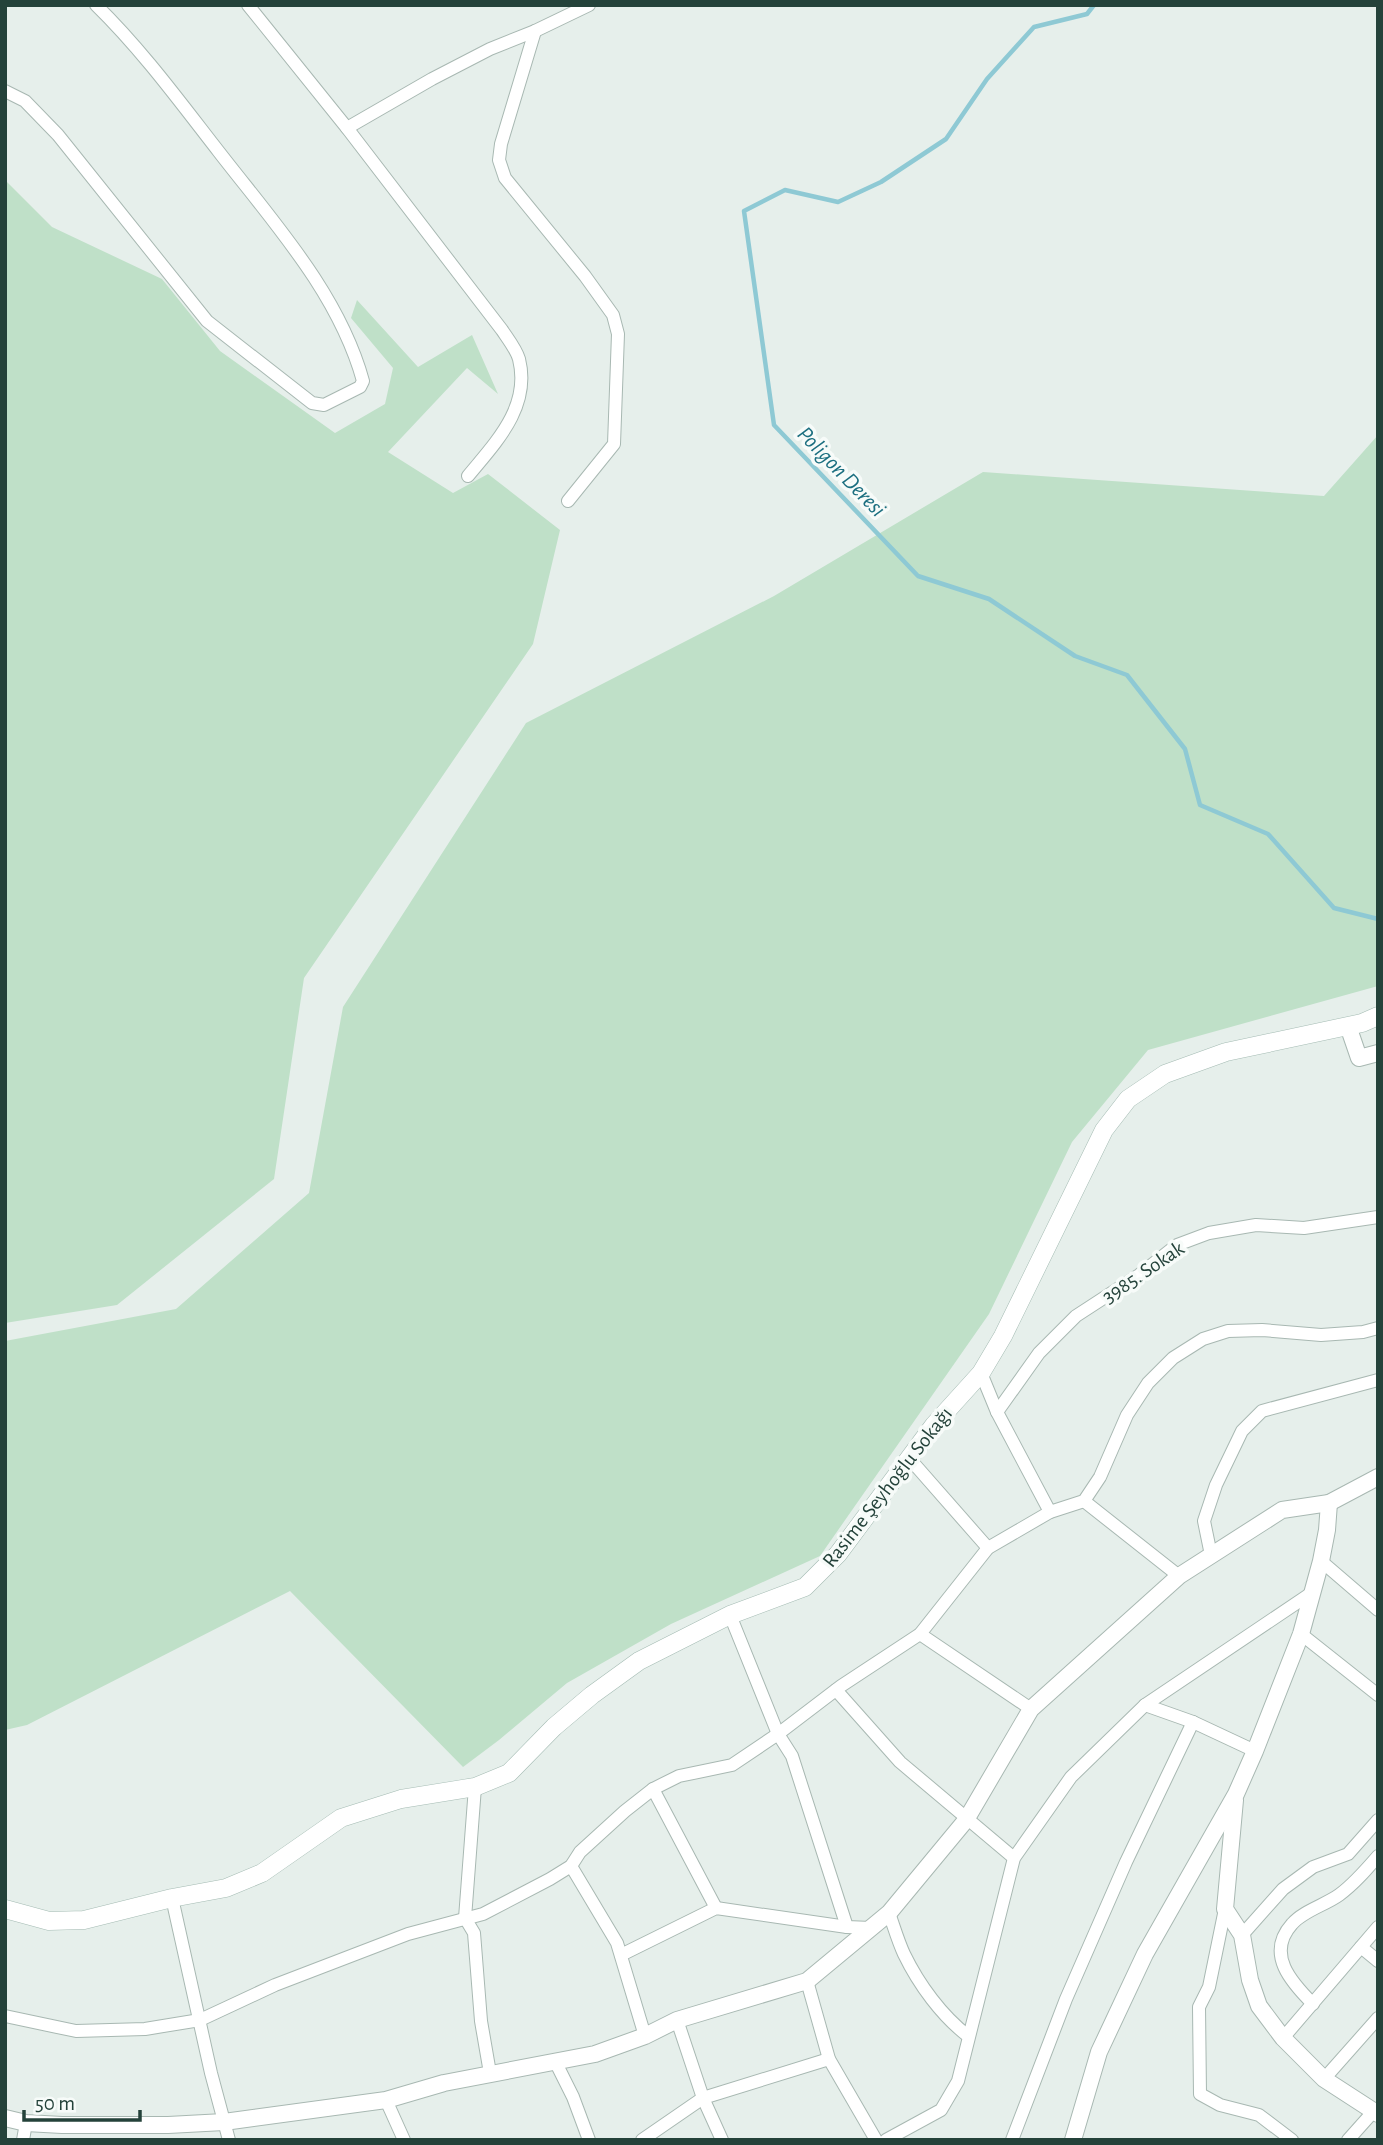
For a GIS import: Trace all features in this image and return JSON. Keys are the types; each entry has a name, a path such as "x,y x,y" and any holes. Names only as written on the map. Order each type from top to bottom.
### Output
{"main road":[{"name":"Rasime Şeyhoğlu Sokağı","path":"5,1909 49,1921 84,1920 172,1898 226,1888 262,1872 341,1818 401,1799 475,1787 509,1773 554,1727 639,1661 730,1615 805,1587 838,1554 934,1425 981,1374 1003,1336 1104,1130 1128,1099 1165,1074 1226,1052 1348,1026 1378,1016"}],"street":[{"path":"5,91 25,101 58,135 207,321 312,403 324,405 360,387 363,381 356,357 333,308 295,250 166,84 121,29 96,5"},
{"path":"248,5 347,128 502,330 518,357 522,382 518,407 504,432 468,476"},
{"path":"347,128 479,55 589,5"},
{"path":"535,31 501,144 499,160 505,178 613,315 618,334 614,444 568,501"},
{"path":"1348,1026 1359,1058 1378,1053"},
{"name":"3985. Sokak","path":"997,1412 1040,1353 1076,1315 1139,1275 1177,1245 1209,1233 1256,1225 1304,1228 1378,1217"},
{"path":"5,2016 76,2031 145,2029 200,2020 275,1985 396,1938 494,1908 551,1880 571,1866 580,1852 653,1789 679,1776 732,1765 920,1634 988,1548 1050,1511 1084,1501 1100,1477 1127,1415 1148,1382 1173,1358 1203,1339 1228,1331 1321,1335 1363,1332 1378,1328"},
{"path":"981,1374 997,1412 1050,1511"},
{"path":"1211,1555 1204,1521 1216,1485 1242,1431 1262,1411 1378,1380"},
{"path":"909,1458 988,1548"},
{"path":"5,2119 62,2125 168,2125 224,2122 386,2100 491,2073 594,2054 645,2036 677,2020 807,1981 888,1913 967,1821 1031,1709 1179,1576 1282,1510 1329,1503 1378,1477"},
{"path":"1084,1501 1179,1576"},
{"path":"1073,2140 1099,2052 1145,1954 1236,1794 1255,1751 1301,1634 1321,1561 1329,1503"},
{"path":"1321,1561 1378,1610"},
{"path":"886,2140 941,2110 958,2081 1014,1858 1071,1777 1145,1705 1310,1594"},
{"path":"730,1615 778,1734 792,1756 847,1927"},
{"path":"920,1634 1031,1709"},
{"path":"1301,1634 1378,1695"},
{"path":"836,1690 900,1762 1014,1858"},
{"path":"1145,1705 1193,1722 1255,1751"},
{"path":"1012,2140 1077,1974 1126,1862 1193,1722"},
{"path":"475,1787 465,1918 474,1933 481,2021 491,2073"},
{"path":"653,1789 716,1908"},
{"path":"1236,1794 1225,1909 1209,1987 1199,2007 1200,2094 1220,2105 1259,2115 1292,2140"},
{"path":"1242,1935 1283,1889 1313,1867 1348,1854 1378,1820"},
{"path":"1313,2004 1292,1982 1281,1962 1283,1941 1292,1923 1339,1895 1362,1875 1378,1856"},
{"path":"571,1866 617,1943 645,2036"},
{"path":"172,1898 229,2140"},
{"path":"621,1955 716,1908 847,1927 871,1927"},
{"path":"1225,1909 1242,1935 1250,1980 1259,2006 1283,2038 1324,2079 1375,2113 1348,2140"},
{"path":"888,1913 904,1954 920,1980 949,2022 968,2036"},
{"path":"1283,2038 1378,1927"},
{"path":"1361,1947 1378,1961"},
{"path":"807,1981 828,2059 876,2140"},
{"path":"1324,2079 1378,2018"},
{"path":"677,2020 703,2098 722,2140"},
{"path":"642,2140 703,2098 828,2059"},
{"path":"555,2061 573,2097 589,2140"},
{"path":"386,2100 404,2140"},
{"path":"23,2140 26,2123"}],"green space":[{"path":"5,180 52,227 162,279 220,351 335,433 385,404 393,368 351,318 357,300 418,367 472,335 498,394 467,368 388,452 453,493 488,474 560,530 533,644 304,978 274,1179 117,1305 5,1323"},
{"path":"1378,435 1378,986 1148,1050 1072,1142 989,1314 820,1556 671,1624 567,1683 463,1767 290,1591 27,1725 5,1730 5,1341 176,1309 309,1193 343,1007 526,723 774,596 983,472 1324,496"}],"waterway":[{"name":"Poligon Deresi","path":"1094,5 1087,14 1034,27 987,79 946,139 881,182 838,202 785,190 744,211 774,425 918,576 989,599 1075,656 1127,675 1185,749 1200,805 1268,834 1334,908 1378,919"}]}
